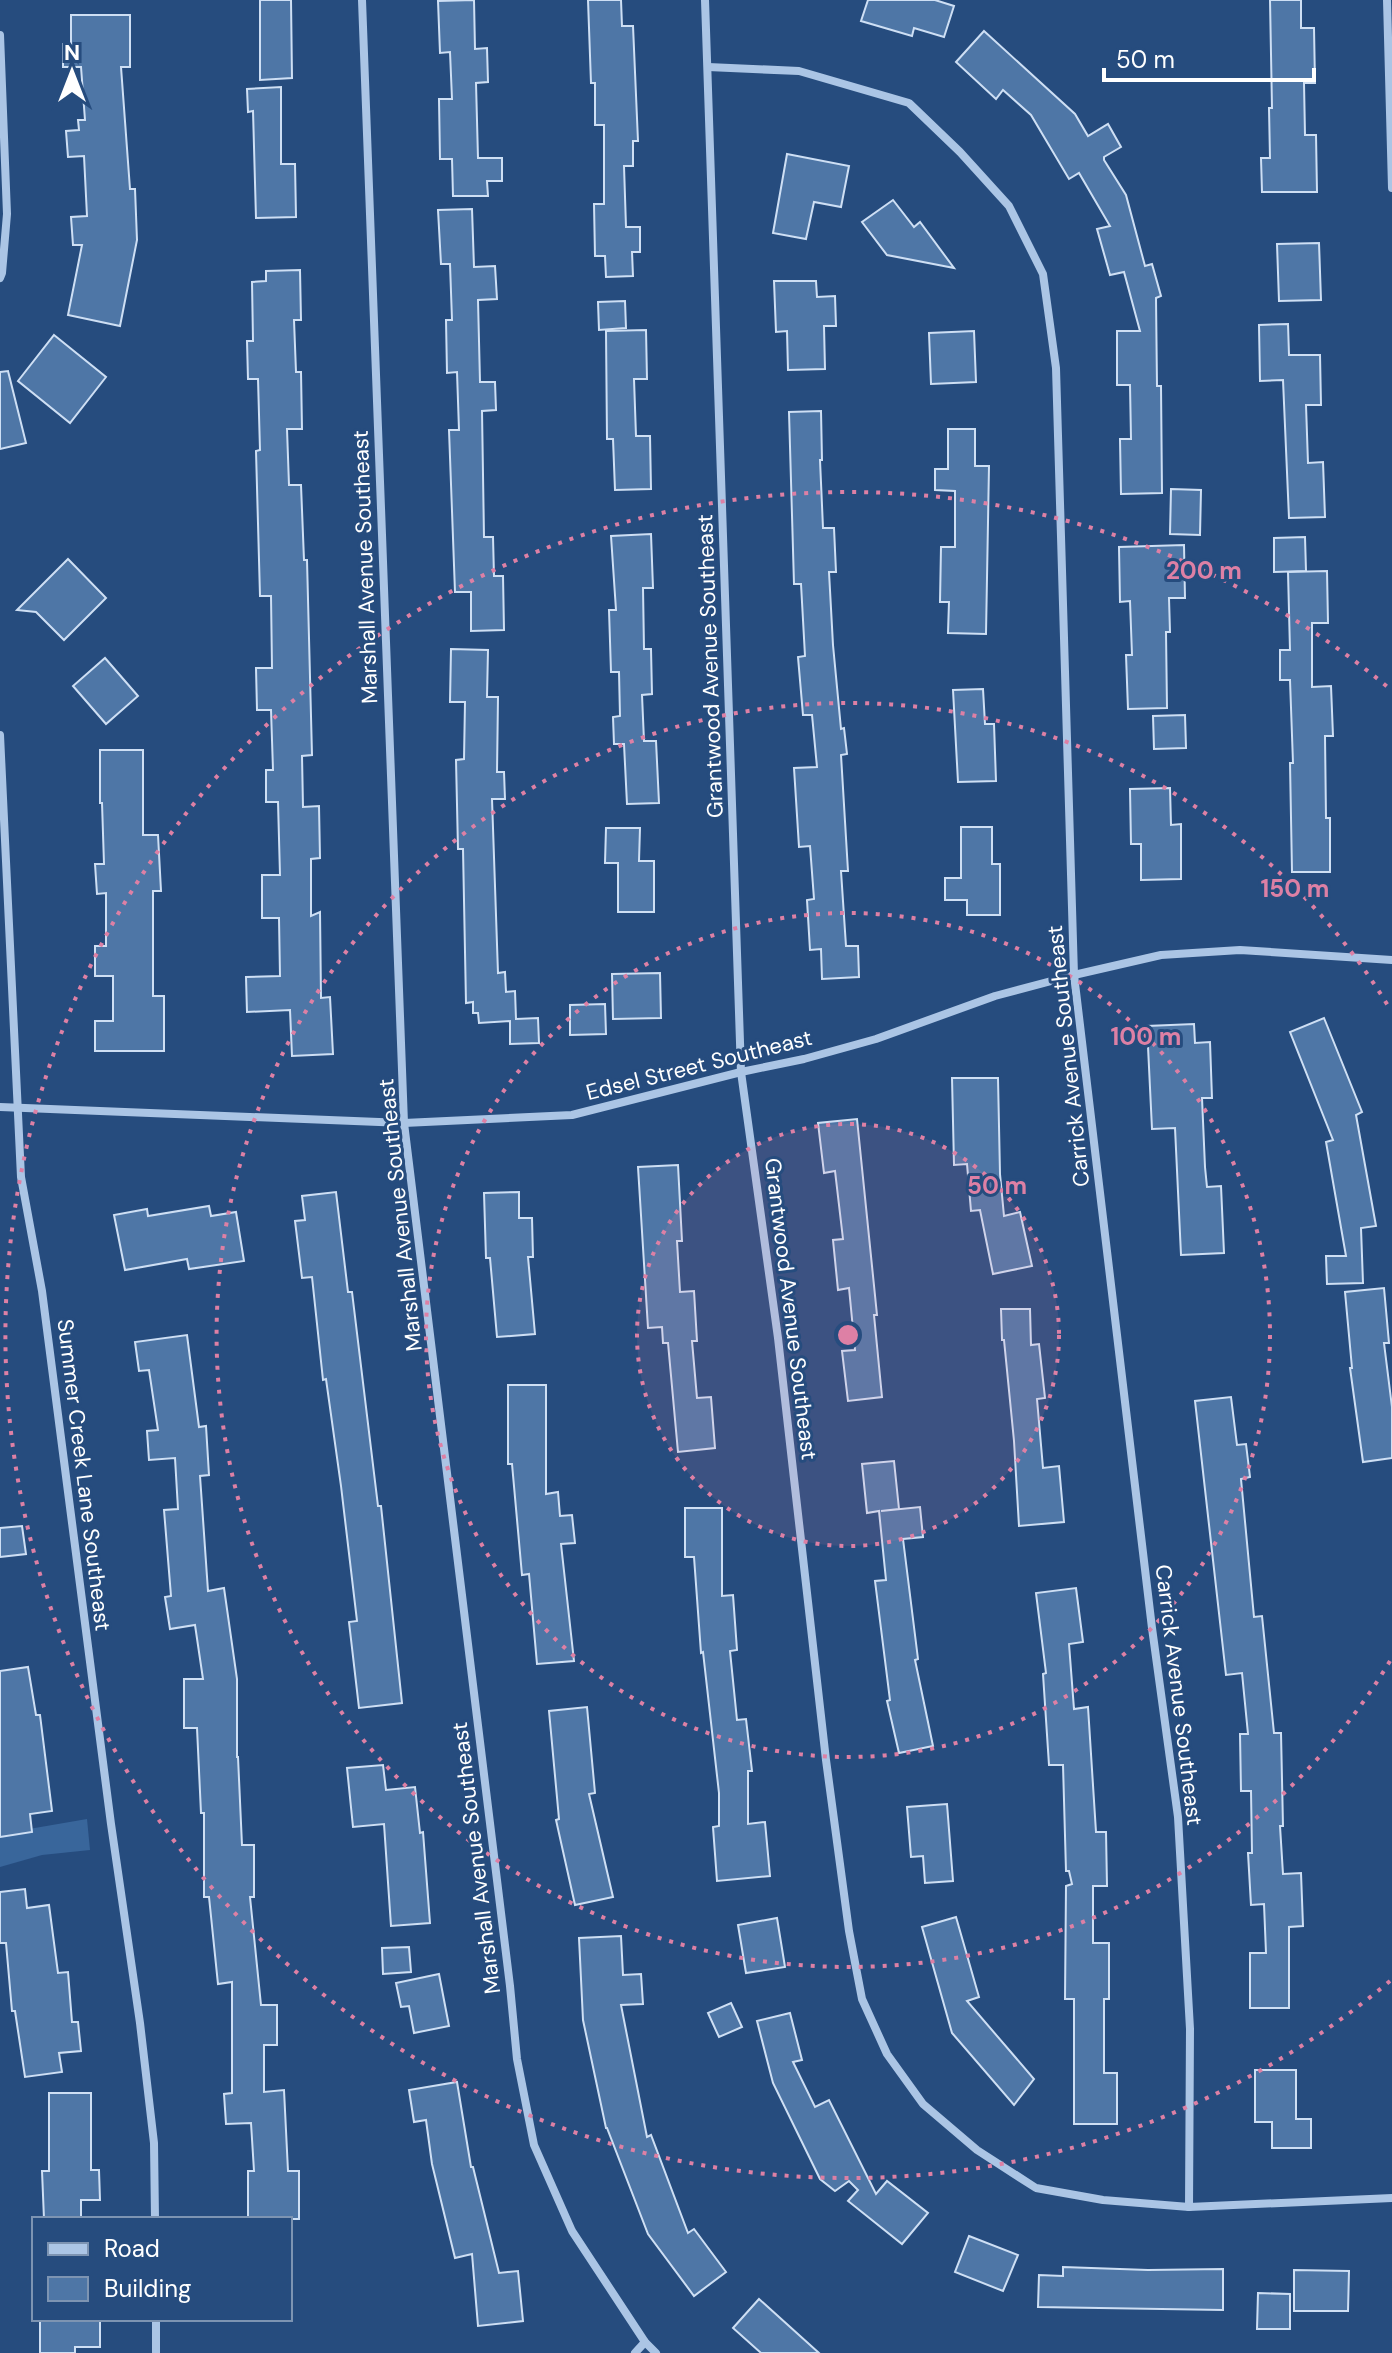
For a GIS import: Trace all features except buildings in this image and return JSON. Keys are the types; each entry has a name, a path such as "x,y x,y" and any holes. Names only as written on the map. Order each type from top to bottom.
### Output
{"street":[{"name":"Marshall Avenue Southeast","path":"362,0 404,1123 509,1970 517,2059 534,2145 572,2231 645,2342 656,2353"},
{"name":"Grantwood Avenue Southeast","path":"705,0 741,1072 778,1338 828,1775 849,1931 862,1999 887,2054 923,2104 977,2150 1036,2188 1103,2200 1189,2207 1392,2198"},
{"path":"1387,0 1392,188"},
{"path":"0,35 7,214 0,278"},
{"name":"Carrick Avenue Southeast","path":"708,67 799,71 909,103 960,152 1009,206 1043,274 1056,368 1074,975 1152,1628 1178,1817 1190,2029 1189,2207"},
{"name":"Summer Creek Lane Southeast","path":"0,735 21,1177 42,1291 140,2023 154,2143 155,2217"},
{"name":"Edsel Street Southeast","path":"0,1107 404,1123 572,1115 804,1059 876,1039 995,996 1161,955 1240,950 1392,960"},
{"path":"156,2321 156,2353"},
{"path":"635,2353 645,2342"}],"shaded area":[{"path":"87,1819 90,1850 42,1855 0,1867 0,1834"}]}
